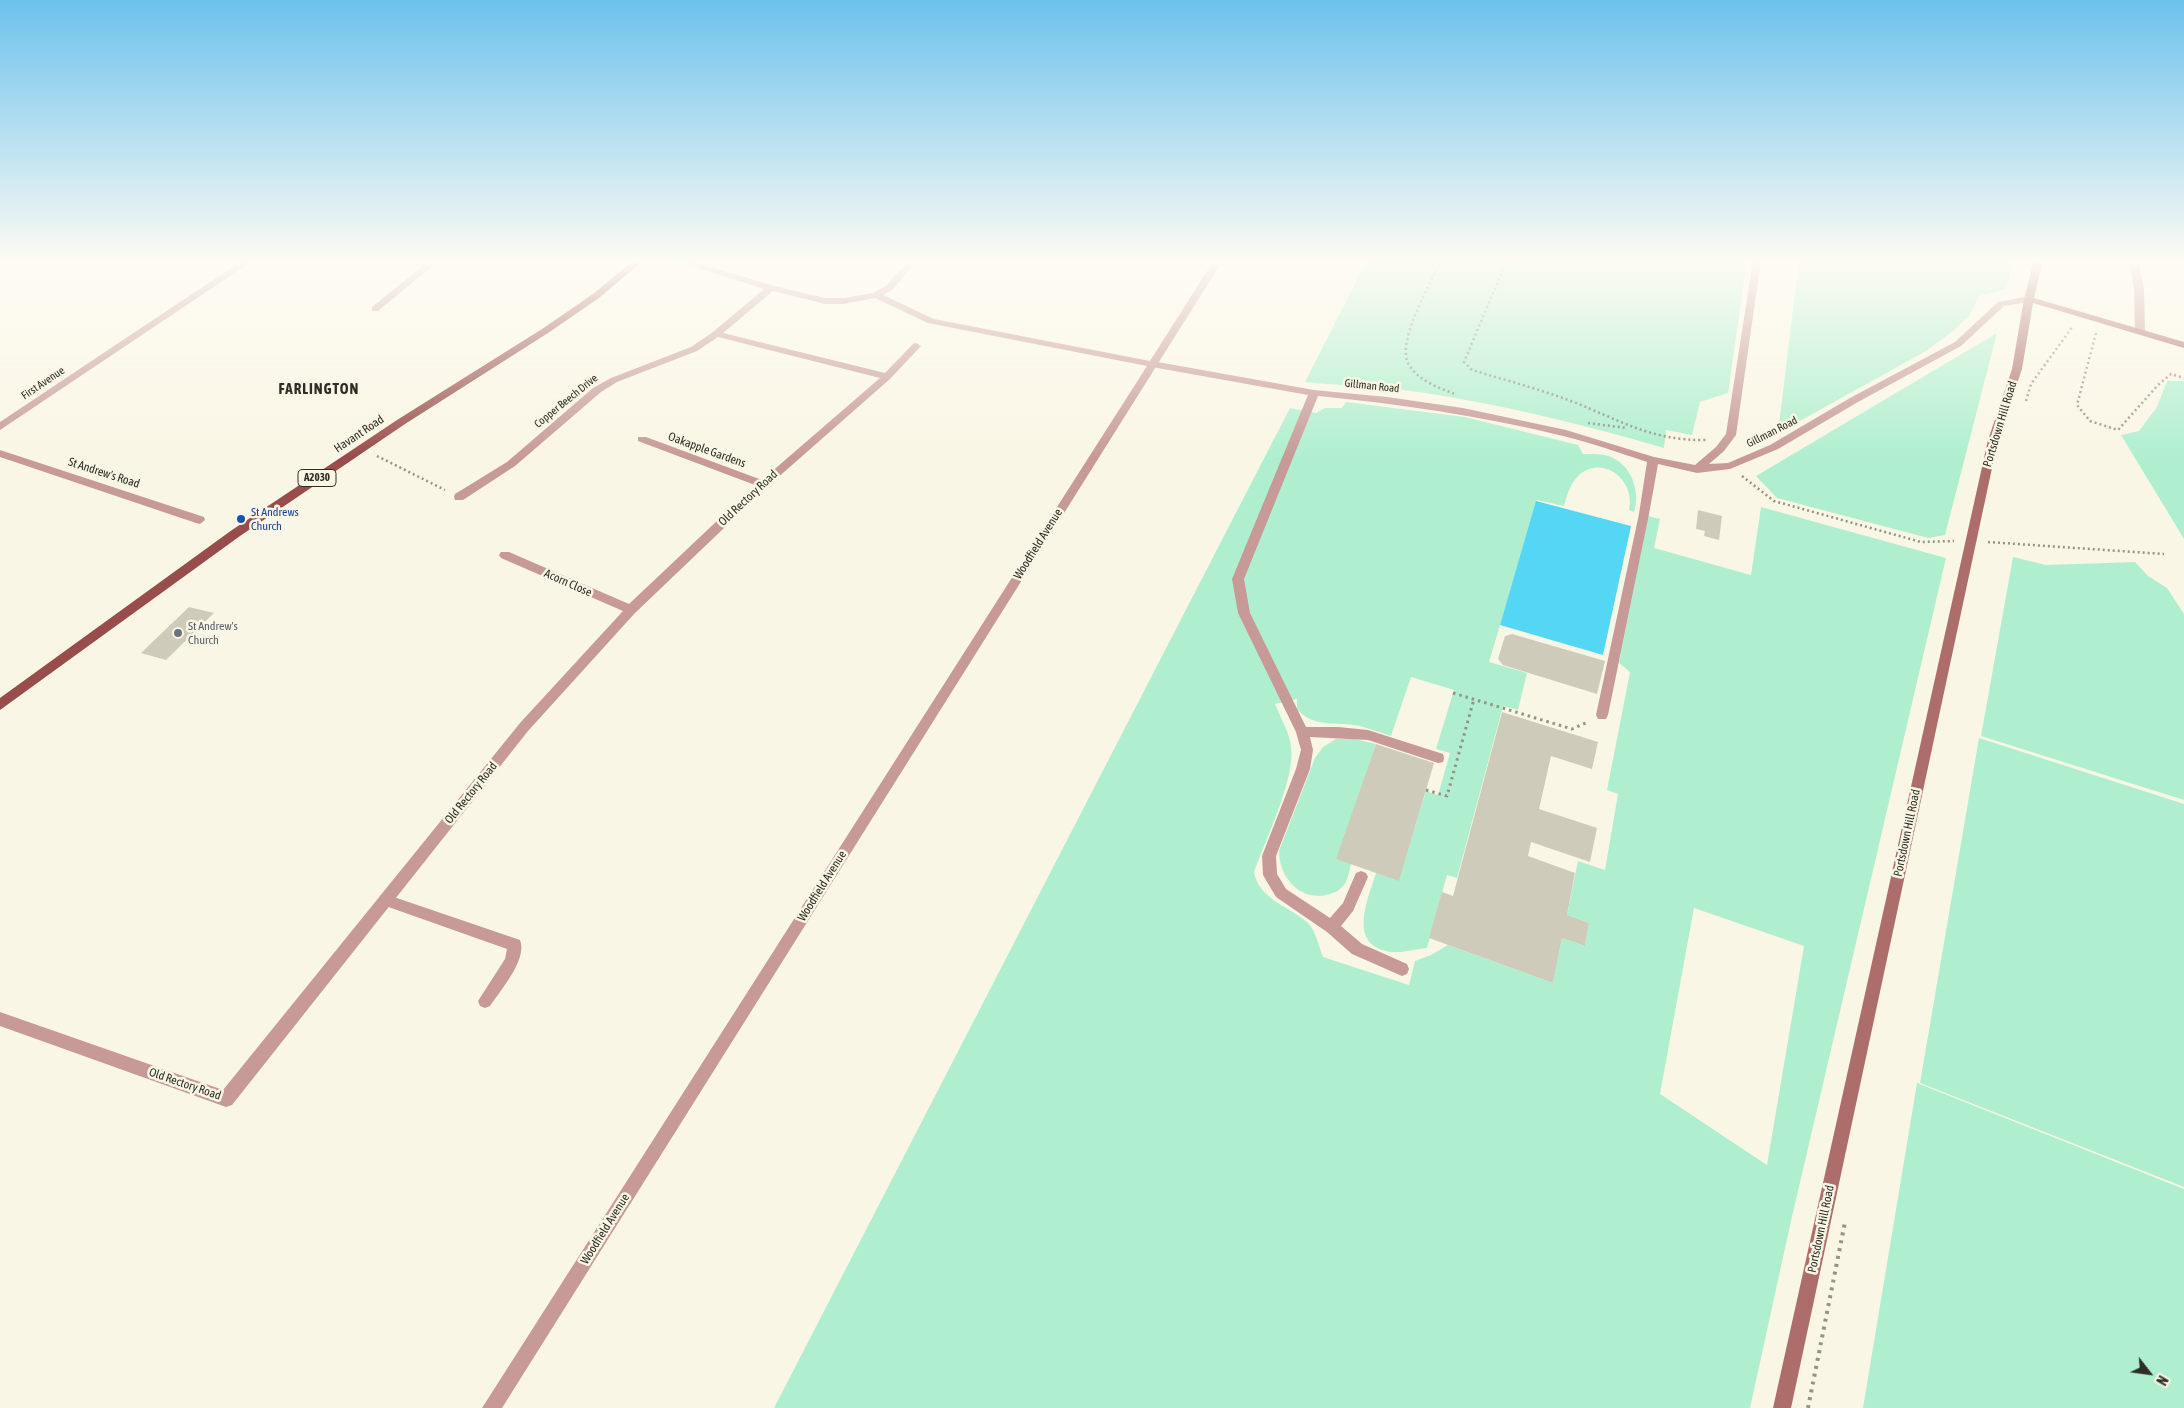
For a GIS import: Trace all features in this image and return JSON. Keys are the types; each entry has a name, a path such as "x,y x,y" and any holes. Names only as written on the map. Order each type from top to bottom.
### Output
{"main road":[{"name":"Havant Road","path":"0,705 236,533 401,422 553,326"},
{"name":"Portsdown Hill Road","path":"1782,1408 1993,440 2017,369 2025,326"},
{"path":"2122,326 2184,345"}],"street":[{"name":"First Avenue","path":"0,427 152,326"},
{"name":"Copper Beech Drive","path":"459,497 511,464 597,390 614,380 694,349 726,326"},
{"name":"Gillman Road","path":"955,326 1314,393 1387,400 1463,411 1566,433 1653,460 1696,469 1730,466 1774,446 1854,400 1937,357 1958,344 1978,326"},
{"name":"Woodfield Avenue","path":"491,1408 1177,326"},
{"path":"1696,469 1720,450 1731,435 1747,326"},
{"path":"2140,326 2140,331"},
{"path":"716,334 887,377"},
{"name":"Old Rectory Road","path":"0,1019 226,1099 524,727 631,610 763,484 887,377 916,346"},
{"path":"1314,393 1238,579 1244,613 1302,732 1307,750 1303,769 1269,856 1270,875 1281,893 1332,927 1356,949 1402,969"},
{"name":"Oakapple Gardens","path":"642,439 763,484"},
{"name":"St Andrew's Road","path":"0,453 200,520"},
{"path":"1602,715 1644,514 1653,460"},
{"name":"Acorn Close","path":"505,555 631,610"},
{"path":"1302,732 1338,732 1368,735 1438,758"},
{"path":"1332,927 1348,907 1361,877"},
{"path":"385,900 515,945 512,961 485,1000"}],"path":[{"path":"1413,326 1406,341 1406,358 1413,370 1427,381 1461,395"},
{"path":"1479,326 1464,362 1472,370 1550,393 1590,408 1630,428"},
{"path":"2097,327 2077,405 2090,421 2118,430 2165,379 2172,374 2184,378"},
{"path":"1587,423 1630,428 1667,439 1704,440 1731,435"},
{"path":"385,460 459,497"},
{"path":"1730,466 1774,501 1921,542 1971,541 2164,554"},
{"path":"1453,693 1572,729 1602,715"}],"green space":[{"path":"1334,326 1738,326 1728,393 1700,402 1692,435 1666,430 1664,448 1546,417 1456,398 1396,389 1305,382"},
{"path":"1791,326 1959,326 1926,351 1778,433"},
{"path":"1997,333 1945,535 1928,538 1777,498 1756,476"},
{"path":"2167,381 2184,381 2184,539 2121,435 2139,431 2157,407"},
{"path":"1346,402 1465,417 1578,445 1583,454 1599,454 1621,463 1631,475 1636,497 1634,512 1629,510 1630,499 1628,489 1623,481 1608,469 1598,468 1589,469 1576,478 1569,490 1564,506 1537,500 1489,662 1527,673 1518,710 1503,706 1457,878 1447,875 1427,948 1392,952 1378,948 1369,941 1365,932 1365,908 1376,873 1399,880 1426,791 1438,795 1450,753 1436,749 1454,690 1411,677 1391,736 1360,726 1318,722 1297,709 1297,699 1275,704 1289,736 1291,760 1284,792 1254,872 1257,882 1276,902 1309,924 1323,957 1409,985 1415,961 1431,955 1448,945 1553,983 1562,938 1585,946 1589,923 1567,915 1578,861 1605,870 1618,794 1607,790 1630,672 1619,663 1648,516 1660,519 1654,548 1751,575 1761,507 1946,558 1791,1221 1750,1408 774,1408 1290,408 1316,413 1325,408 1342,408","holes":["1694,908 1804,946 1767,1165 1660,1094"]},
{"path":"2013,557 2046,565 2135,562 2148,576 2167,588 2184,614 2184,800 1981,736"},
{"path":"1979,738 2184,804 2184,1187 1920,1083"},
{"path":"1336,739 1355,739 1376,744 1337,859 1351,864 1345,884 1334,893 1319,896 1310,895 1301,891 1287,879 1280,861 1279,851 1315,758 1323,747"},
{"path":"1917,1083 2184,1189 2184,1408 1863,1408"}],"water":[{"path":"1536,501 1631,526 1603,655 1500,625"}],"building":[{"path":"1698,510 1722,516 1719,540 1704,536 1705,531 1696,529"},
{"name":"St Andrew's Church","path":"189,607 214,613 166,660 141,653"},
{"path":"1512,634 1605,661 1597,694 1503,665 1498,659 1505,636"},
{"path":"1502,712 1598,742 1592,769 1551,756 1539,809 1597,828 1590,862 1531,842 1528,856 1575,873 1567,915 1589,923 1585,946 1562,938 1553,983 1429,938 1442,892 1453,896"},
{"path":"1376,744 1434,763 1399,881 1336,859"}],"place":[{"name":"St Andrews Church","path":"241,519"},
{"name":"St Andrew's Church","path":"178,633"}],"district":[{"name":"FARLINGTON","path":"319,389"}]}
